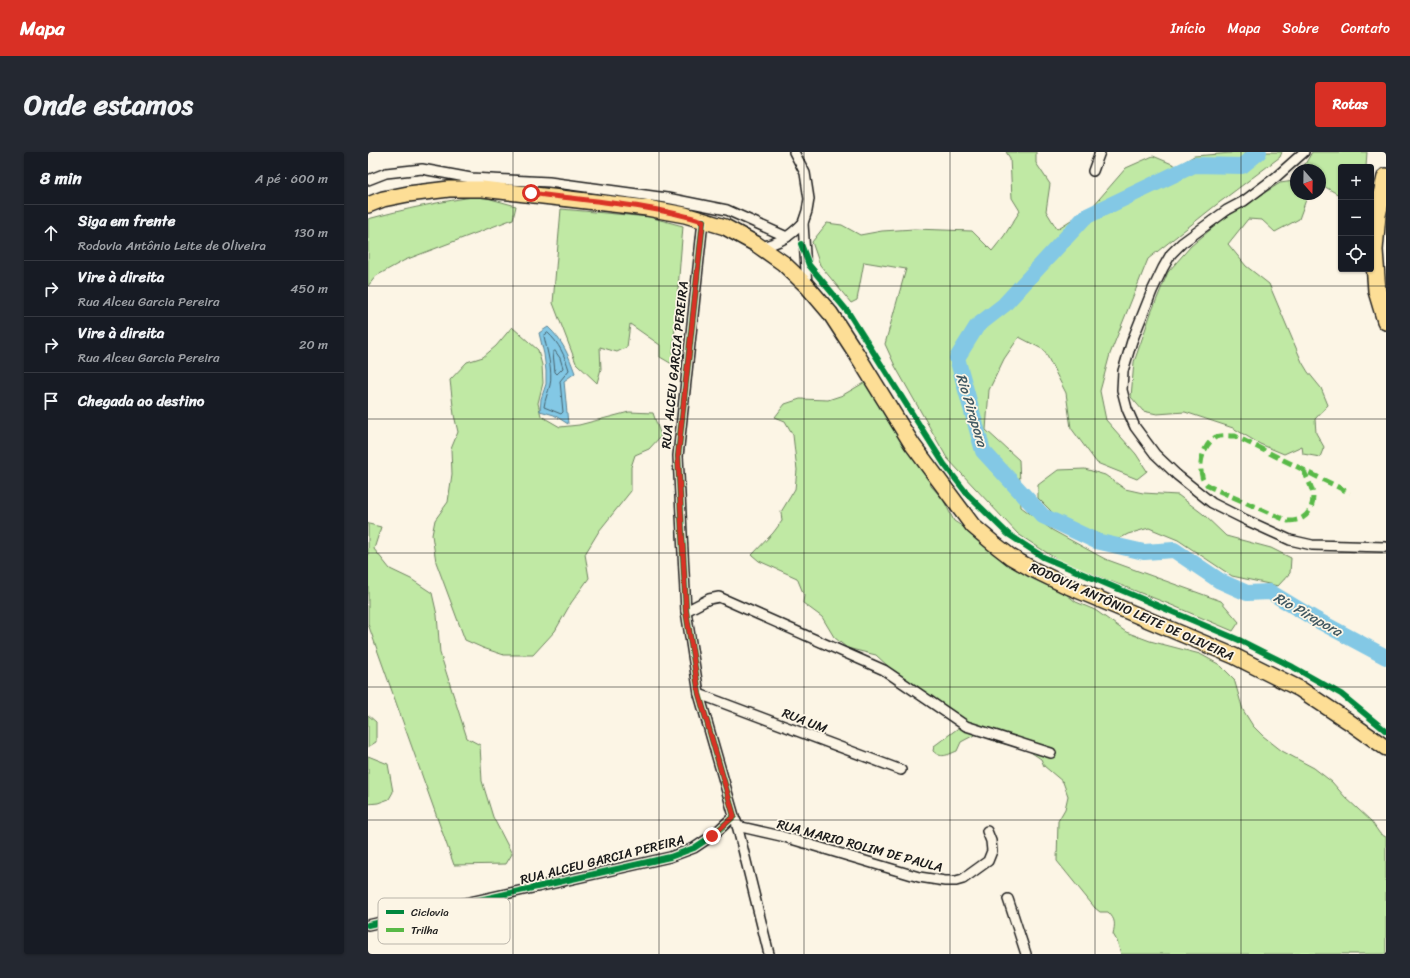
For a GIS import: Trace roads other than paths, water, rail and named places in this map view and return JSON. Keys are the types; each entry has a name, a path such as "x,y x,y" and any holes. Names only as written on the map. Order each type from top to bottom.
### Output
{"highway":[{"path":"1386,177 1377,215 1374,250 1377,291 1386,321"}],"main road":[{"name":"RODOVIA ANTÔNIO LEITE DE OLIVEIRA","path":"368,205 383,199 408,194 449,189 482,189 647,208 685,215 725,227 760,247 783,263 808,286 830,313 856,352 912,444 973,526 993,543 1011,557 1063,584 1234,656 1300,689 1386,748"}],"street":[{"path":"794,152 805,173 809,199 803,223 808,286"},
{"path":"1093,171 1100,152"},
{"path":"1304,152 1276,177 1244,201 1227,210 1182,243 1171,254 1162,268 1132,342 1123,371 1122,390 1127,409 1135,427 1151,450 1177,475 1212,503 1290,540 1312,545 1386,547"},
{"path":"368,180 386,173 422,169 471,178 549,182 667,198 727,210 787,237"},
{"name":"RUA ALCEU GARCIA PEREIRA","path":"486,898 670,856 694,848 712,836 734,816 699,694 686,611 678,456 703,221"},
{"path":"760,247 782,241 803,223"},
{"path":"686,611 709,599 719,597 884,670 966,726 1051,753"},
{"name":"RUA UM","path":"699,694 901,770"},
{"path":"734,816 770,954"},
{"name":"RUA MARIO ROLIM DE PAULA","path":"737,826 781,836 919,877 945,881 956,881 963,879 988,861 992,851 991,841 987,831"},
{"path":"1008,899 1026,954"},
{"name":"RUA ALCEU GARCIA PEREIRA","path":"368,925 378,923"}],"water":[{"path":"548,327 558,337 575,373 564,381 568,424 554,415 540,411 541,399 546,384 546,371 539,333"}],"waterway":[{"name":"Rio Pirapora","path":"1259,152 1242,166 1194,165 1085,217 1004,305 977,326 957,358 983,451 1043,516 1096,541 1144,552 1174,550 1220,581 1247,593 1270,592 1315,619 1386,657"}]}
